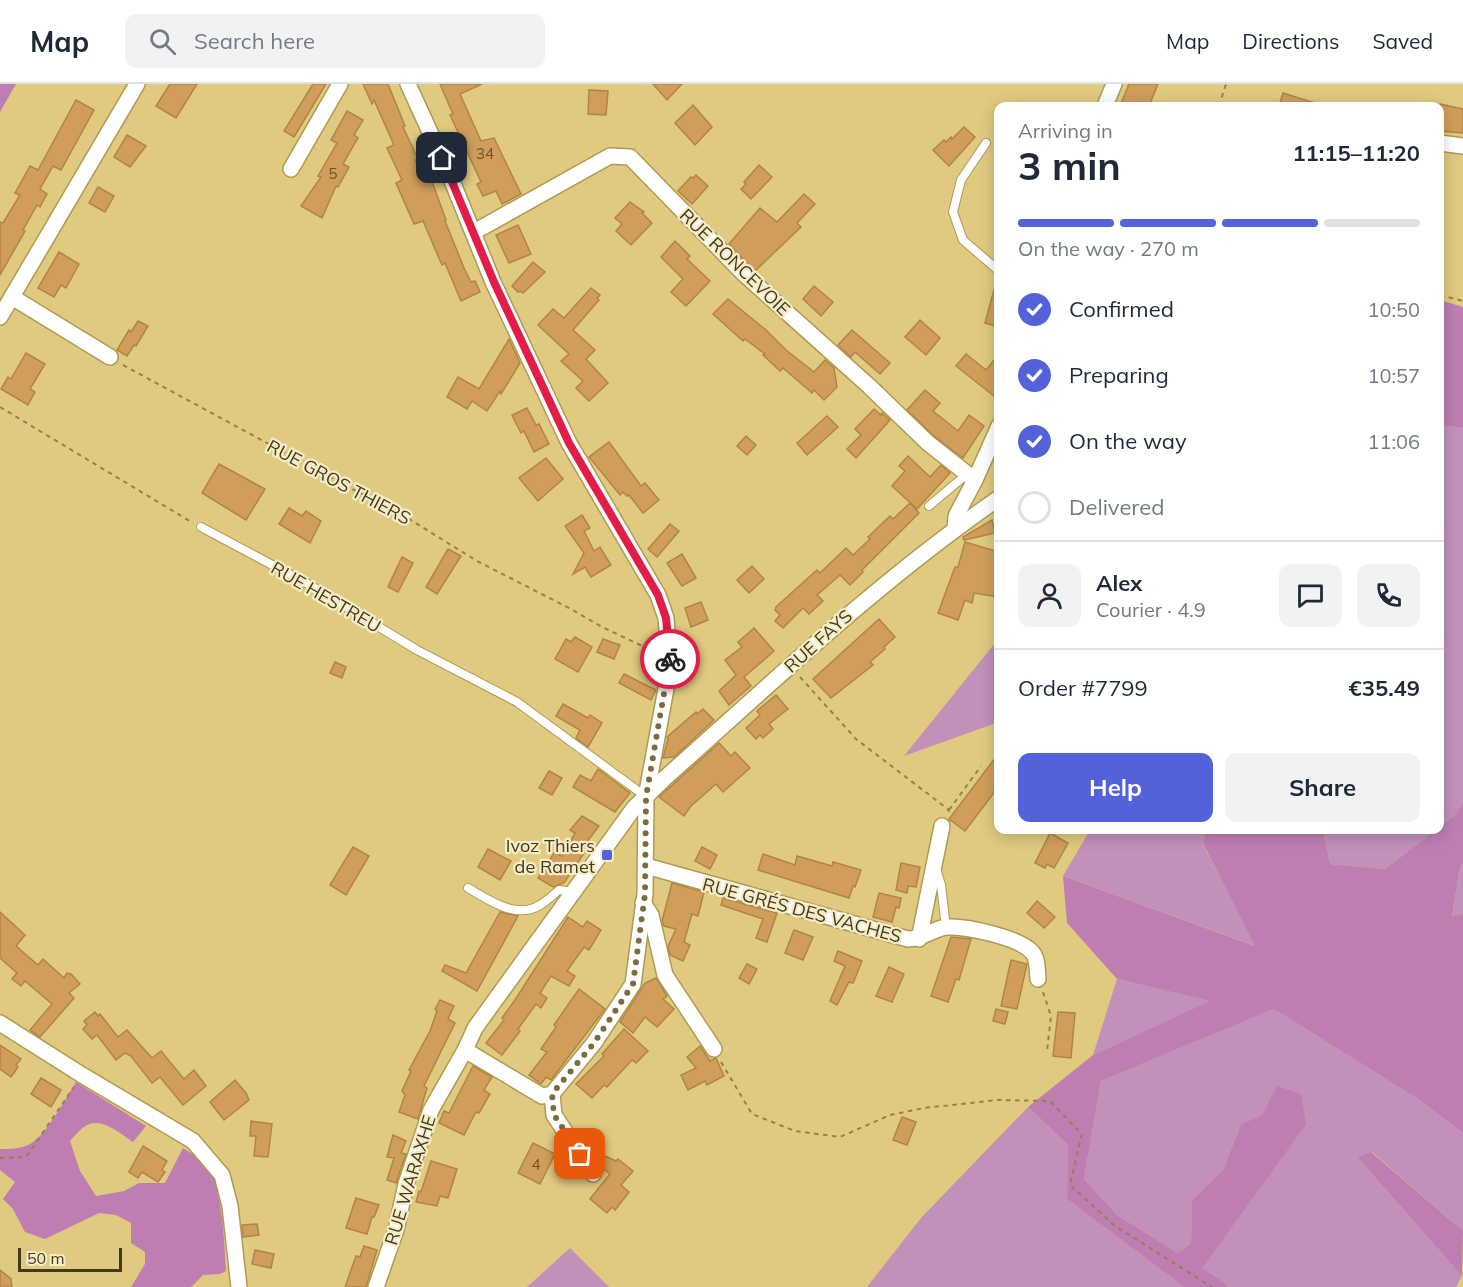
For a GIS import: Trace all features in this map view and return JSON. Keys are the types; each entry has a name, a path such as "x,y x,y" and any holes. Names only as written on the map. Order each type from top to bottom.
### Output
{"street":[{"path":"0,317 137,84"},
{"path":"291,169 340,84"},
{"path":"408,84 450,176 494,282 569,443 658,595 666,618 670,658 646,797 646,866 633,984 594,1043 552,1094 542,1096 465,1050"},
{"path":"1106,102 1113,84"},
{"path":"1444,144 1463,146"},
{"name":"RUE RONCEVOIE","path":"474,232 610,156 630,158 743,273 869,386 928,443 971,477"},
{"path":"12,297 110,357"},
{"path":"955,528 956,516 971,477 994,435"},
{"name":"RUE FAYS","path":"572,894 634,808 861,603 955,528 994,501"},
{"path":"919,939 942,826"},
{"name":"RUE GRÉS DES VACHES","path":"646,866 908,939 919,939 946,927"},
{"name":"RUE WARAXHE","path":"376,1287 396,1230 406,1184 431,1110 475,1028 572,894"},
{"path":"643,903 651,915 665,975 714,1049"},
{"path":"946,927 993,933 1031,950 1035,956 1038,979"},
{"path":"0,1023 82,1075 194,1141 222,1175 230,1206 239,1287"},
{"path":"552,1094 554,1115 593,1174"}],"lane":[{"path":"986,143 961,180 953,212 963,240 994,267"},
{"path":"929,506 971,477"},
{"name":"RUE HESTREU","path":"201,527 308,584 417,650 517,702 646,797"},
{"path":"935,865 941,885 946,927"},
{"path":"468,888 492,902 510,909 525,911 539,906 560,890 572,894"}],"path":[{"path":"1220,102 1226,84"},
{"path":"1444,296 1463,301"},
{"name":"RUE GROS THIERS","path":"110,357 350,488 393,509 477,561 602,627 670,658"},
{"path":"0,407 201,527"},
{"path":"790,666 856,739 949,810"},
{"path":"942,826 949,810 981,766"},
{"path":"1038,979 1052,1016 1047,1051"},
{"path":"714,1049 752,1114 795,1131 840,1137 890,1115 924,1108 997,1100 1050,1101 1082,1134 1070,1185 1115,1226 1212,1287"},
{"path":"0,1158 26,1157 82,1075"}],"shaded area":[{"path":"0,84 16,84 0,112"},
{"path":"1444,301 1463,307 1463,428 1444,426"},
{"path":"1444,426 1463,428 1463,803 1454,816 1444,824"},
{"path":"994,644 994,724 904,756"},
{"path":"1463,803 1463,863 1460,867 1452,917 1463,914 1463,1133 1418,1099 1274,1009 1101,1081 1084,1179 1117,1215 1178,1253 1191,1243 1192,1200 1223,1170 1241,1124 1262,1115 1277,1086 1301,1094 1306,1125 1202,1268 1228,1285 1227,1287 1184,1287 1067,1199 1068,1145 1028,1107 1093,1055 1210,1001 1117,979 1067,923 1063,876 1255,946 1203,843 1205,834 1324,834 1330,864 1385,869 1431,834 1444,834 1444,824 1454,816"},
{"path":"1088,834 1205,834 1203,844 1256,946 1063,876"},
{"path":"1324,834 1431,834 1385,869 1330,864"},
{"path":"1463,863 1463,914 1452,918 1460,867"},
{"path":"1117,979 1211,1001 1093,1055"},
{"path":"1274,1009 1418,1099 1463,1133 1463,1231 1372,1152 1357,1157 1462,1276 1456,1287 1227,1287 1228,1285 1201,1268 1306,1125 1278,1086 1262,1115 1241,1124 1223,1170 1192,1200 1191,1243 1178,1253 1117,1215 1084,1179 1101,1081"},
{"path":"76,1082 146,1126 133,1142 116,1130 96,1123 84,1127 70,1141 80,1171 96,1196 124,1191 139,1183 165,1183 183,1148 205,1162 212,1175 220,1201 226,1271 220,1274 203,1275 191,1287 131,1287 145,1264 145,1252 131,1243 131,1223 116,1215 99,1213 45,1239 25,1232 13,1209 3,1199 15,1182 0,1170 0,1149 21,1147 35,1141 48,1126"},
{"path":"1028,1107 1068,1145 1067,1199 1184,1287 867,1287 921,1218"},
{"path":"1371,1152 1463,1231 1462,1276 1357,1157"},
{"path":"570,1248 609,1287 527,1287"}],"building":[{"path":"170,84 197,84 176,118 156,106"},
{"path":"313,84 326,84 294,137 284,131"},
{"path":"363,84 388,84 405,126 403,127 418,159 415,160 424,182 431,179 464,268 471,282 475,281 480,292 461,301 445,263 442,265 423,221 414,224 396,183 402,180 387,148 394,145 374,100 372,104"},
{"path":"440,84 482,84 460,94 481,141 494,138 521,194 502,204 496,191 483,196 477,184 481,182 450,115 453,114"},
{"path":"653,84 682,84 667,100"},
{"path":"1129,84 1158,84 1151,102 1122,102"},
{"path":"589,90 608,91 606,115 588,114"},
{"path":"1283,93 1312,102 1280,102"},
{"path":"76,100 94,110 61,170 53,166 40,189 47,194 40,207 37,205 0,275 0,222 3,223 20,195 15,193 30,166 38,170"},
{"path":"693,105 712,127 695,145 675,123"},
{"path":"1444,105 1463,109 1463,133 1444,131"},
{"path":"347,111 363,120 354,135 358,138 343,164 349,167 338,187 336,186 322,218 301,206 321,177 318,176 337,143 331,140"},
{"path":"964,127 975,137 949,166 933,150 944,140 946,142 951,137 952,139"},
{"path":"127,135 146,146 130,167 114,157"},
{"path":"759,165 772,177 751,199 741,189"},
{"path":"696,175 708,186 692,204 678,191 691,177"},
{"path":"98,187 114,196 105,212 89,203"},
{"path":"804,194 815,204 797,223 801,227 755,271 729,244 760,208 777,222"},
{"path":"630,202 644,212 642,213 652,223 631,245 616,231 622,224 615,218"},
{"path":"518,225 531,254 509,263 496,235"},
{"path":"675,241 690,256 687,259 710,281 686,306 671,292 683,279 661,257"},
{"path":"59,252 79,264 66,288 61,285 54,297 38,288"},
{"path":"533,262 545,272 523,293 518,292 512,286"},
{"path":"814,286 833,302 821,316 803,299"},
{"path":"591,288 600,295 597,298 599,300 573,330 595,350 586,359 608,383 589,401 576,388 583,381 561,361 569,354 538,325 553,309 564,318"},
{"path":"994,290 994,326 985,323"},
{"path":"728,299 814,372 825,360 834,368 837,387 824,400 814,390 812,393 783,368 780,371 763,355 765,354 745,339 743,341 713,314"},
{"path":"920,320 940,338 926,355 905,337"},
{"path":"138,321 148,326 127,356 117,350 129,330 131,332"},
{"path":"852,330 890,363 880,374 855,352 851,357 838,345"},
{"path":"509,339 520,363 501,394 500,391 487,411 472,401 467,409 447,397 458,377 479,389"},
{"path":"26,353 45,364 30,389 35,392 28,405 1,389 8,377 11,379"},
{"path":"966,354 986,370 994,360 994,396 956,366"},
{"path":"925,390 940,403 933,411 958,431 969,415 984,426 963,458 934,436 907,410"},
{"path":"527,408 536,425 539,424 549,444 534,452 524,431 521,433 512,415"},
{"path":"874,409 890,420 856,458 847,449 861,435 855,429"},
{"path":"827,416 838,427 807,455 797,443"},
{"path":"746,436 756,445 747,455 737,446"},
{"path":"609,442 641,486 645,483 659,500 643,513 629,495 623,492 620,495 589,457"},
{"path":"908,456 930,477 941,465 950,473 917,509 892,486 905,471 899,466"},
{"path":"546,458 563,479 538,501 519,478"},
{"path":"219,464 265,489 246,520 202,493"},
{"path":"910,503 919,513 850,585 840,575 817,595 823,601 809,614 803,608 783,628 775,621 780,615 775,610 776,607 817,570 820,573 846,548 853,555 890,516 893,519"},
{"path":"289,508 302,516 306,511 321,521 310,543 279,524"},
{"path":"582,515 590,528 584,531 594,551 600,547 611,565 591,577 585,567 573,574 584,553 565,526"},
{"path":"992,520 994,533 964,540 963,537"},
{"path":"670,524 679,531 657,557 648,549"},
{"path":"965,542 994,551 994,596 974,593 972,603 965,600 958,620 938,613 955,567 958,567"},
{"path":"448,549 461,556 437,594 426,587"},
{"path":"682,554 696,578 682,586 667,563"},
{"path":"402,557 413,563 398,592 388,587"},
{"path":"752,566 764,579 749,593 737,580"},
{"path":"701,602 708,620 691,627 685,608"},
{"path":"879,619 895,637 870,662 873,665 831,698 813,679"},
{"path":"754,628 774,651 744,677 751,686 729,705 719,691 736,675 725,660 742,647 738,642"},
{"path":"575,637 592,647 578,672 555,659 566,639 571,642"},
{"path":"603,639 620,645 614,659 597,652"},
{"path":"335,662 346,667 342,678 330,673"},
{"path":"624,674 656,690 651,700 619,683"},
{"path":"776,695 788,709 769,724 773,729 763,738 760,735 756,739 746,728 760,715 757,711"},
{"path":"563,704 588,718 590,715 602,723 588,747 576,738 580,730 556,716"},
{"path":"703,709 714,720 674,757 663,758 667,737 696,712 697,714"},
{"path":"719,743 731,756 735,752 750,768 723,792 716,784 691,806 684,816 659,797"},
{"path":"994,760 994,793 965,831 949,819"},
{"path":"598,769 630,793 615,812 573,787 580,775 591,781"},
{"path":"549,771 562,778 552,795 539,788"},
{"path":"582,816 599,826 583,847 586,850 564,883 553,887 538,878 554,853 562,856 575,833 570,830"},
{"path":"1050,834 1068,843 1054,868 1047,864 1045,868 1035,863"},
{"path":"353,847 369,856 346,895 330,885"},
{"path":"702,847 717,855 710,869 695,861"},
{"path":"488,849 511,861 500,880 478,867"},
{"path":"763,854 795,865 797,856 832,866 833,862 861,870 849,898 758,870"},
{"path":"901,863 920,867 916,887 908,886 907,893 896,890"},
{"path":"672,883 704,892 698,916 692,914 684,942 690,945 683,961 670,955 668,946 676,929 664,926 662,921"},
{"path":"879,893 901,898 892,922 873,917"},
{"path":"723,898 777,913 767,942 756,938 763,919 721,905"},
{"path":"1037,901 1055,917 1044,928 1027,913"},
{"path":"0,912 25,935 16,946 38,965 43,959 64,978 67,973 71,974 80,984 69,993 74,998 40,1037 30,1030 52,1004 25,981 21,986 12,979 17,973 0,958"},
{"path":"500,912 518,916 477,991 442,971 445,965 466,973"},
{"path":"568,917 583,927 587,921 601,930 589,950 584,947 567,971 575,976 569,986 551,976 540,993 547,998 541,1008 536,1004 502,1055 486,1043 504,1020 502,1018"},
{"path":"794,930 813,937 803,960 785,953"},
{"path":"951,937 971,939 959,980 956,979 948,1002 931,996"},
{"path":"838,951 862,961 853,983 849,982 837,1005 830,1001 845,966 834,961"},
{"path":"1011,960 1027,964 1017,1009 1001,1006"},
{"path":"747,964 757,969 749,984 739,978"},
{"path":"889,967 904,974 892,1002 876,996"},
{"path":"656,978 667,996 663,999 674,1009 657,1027 645,1017 633,1033 620,1022 645,983"},
{"path":"579,989 605,1009 551,1080 546,1077 541,1084 529,1075 547,1052 541,1049 556,1027 554,1025"},
{"path":"440,1000 454,1006 448,1019 455,1023 424,1086 427,1088 418,1119 399,1112 405,1095 402,1091 411,1071 409,1070 430,1031 437,1011 435,1009"},
{"path":"996,1009 1008,1012 1005,1024 993,1021"},
{"path":"95,1012 98,1016 100,1014 118,1037 127,1030 152,1058 161,1051 184,1079 194,1070 206,1086 183,1105 160,1077 152,1083 131,1056 125,1053 116,1060 97,1035 92,1039 83,1029 87,1025 84,1021"},
{"path":"1058,1012 1075,1013 1071,1058 1053,1056"},
{"path":"624,1029 648,1051 636,1063 632,1060 607,1087 604,1085 592,1098 576,1084 604,1056 602,1054"},
{"path":"0,1045 21,1059 11,1077 0,1069"},
{"path":"700,1046 710,1061 716,1058 724,1076 707,1085 705,1081 688,1090 681,1075 696,1068 687,1057"},
{"path":"473,1066 492,1077 484,1090 490,1094 479,1113 476,1112 464,1135 439,1123 444,1111 449,1113"},
{"path":"41,1078 61,1090 51,1107 31,1094"},
{"path":"235,1080 249,1100 224,1120 210,1102"},
{"path":"902,1117 916,1122 907,1145 893,1140"},
{"path":"251,1121 272,1124 268,1157 254,1156 256,1136 250,1136"},
{"path":"393,1135 406,1141 401,1153 406,1154 396,1183 387,1180 394,1158 387,1157"},
{"path":"533,1143 555,1154 540,1184 518,1173"},
{"path":"143,1146 167,1161 162,1170 165,1172 158,1182 142,1172 138,1178 129,1172"},
{"path":"605,1156 616,1161 618,1159 633,1171 621,1185 629,1192 615,1210 612,1207 607,1213 590,1199 610,1174 599,1165"},
{"path":"431,1161 457,1169 448,1198 440,1196 437,1206 416,1202"},
{"path":"356,1198 379,1205 372,1217 367,1234 346,1228"},
{"path":"257,1224 259,1235 243,1237 242,1225"},
{"path":"364,1246 377,1250 366,1287 345,1287 356,1256 360,1257"},
{"path":"255,1250 274,1254 271,1268 252,1264"},
{"path":"0,1270 11,1279 12,1287 0,1287"}],"way so far":[{"path":"580,1154 554,1115 552,1094 594,1043 633,984 645,894 646,797 670,659"}],"place":[{"name":"Ivoz Thiers de Ramet","path":"607,855"}],"route":[{"path":"442,158 494,282 569,443 658,595 666,618 670,659"}]}
